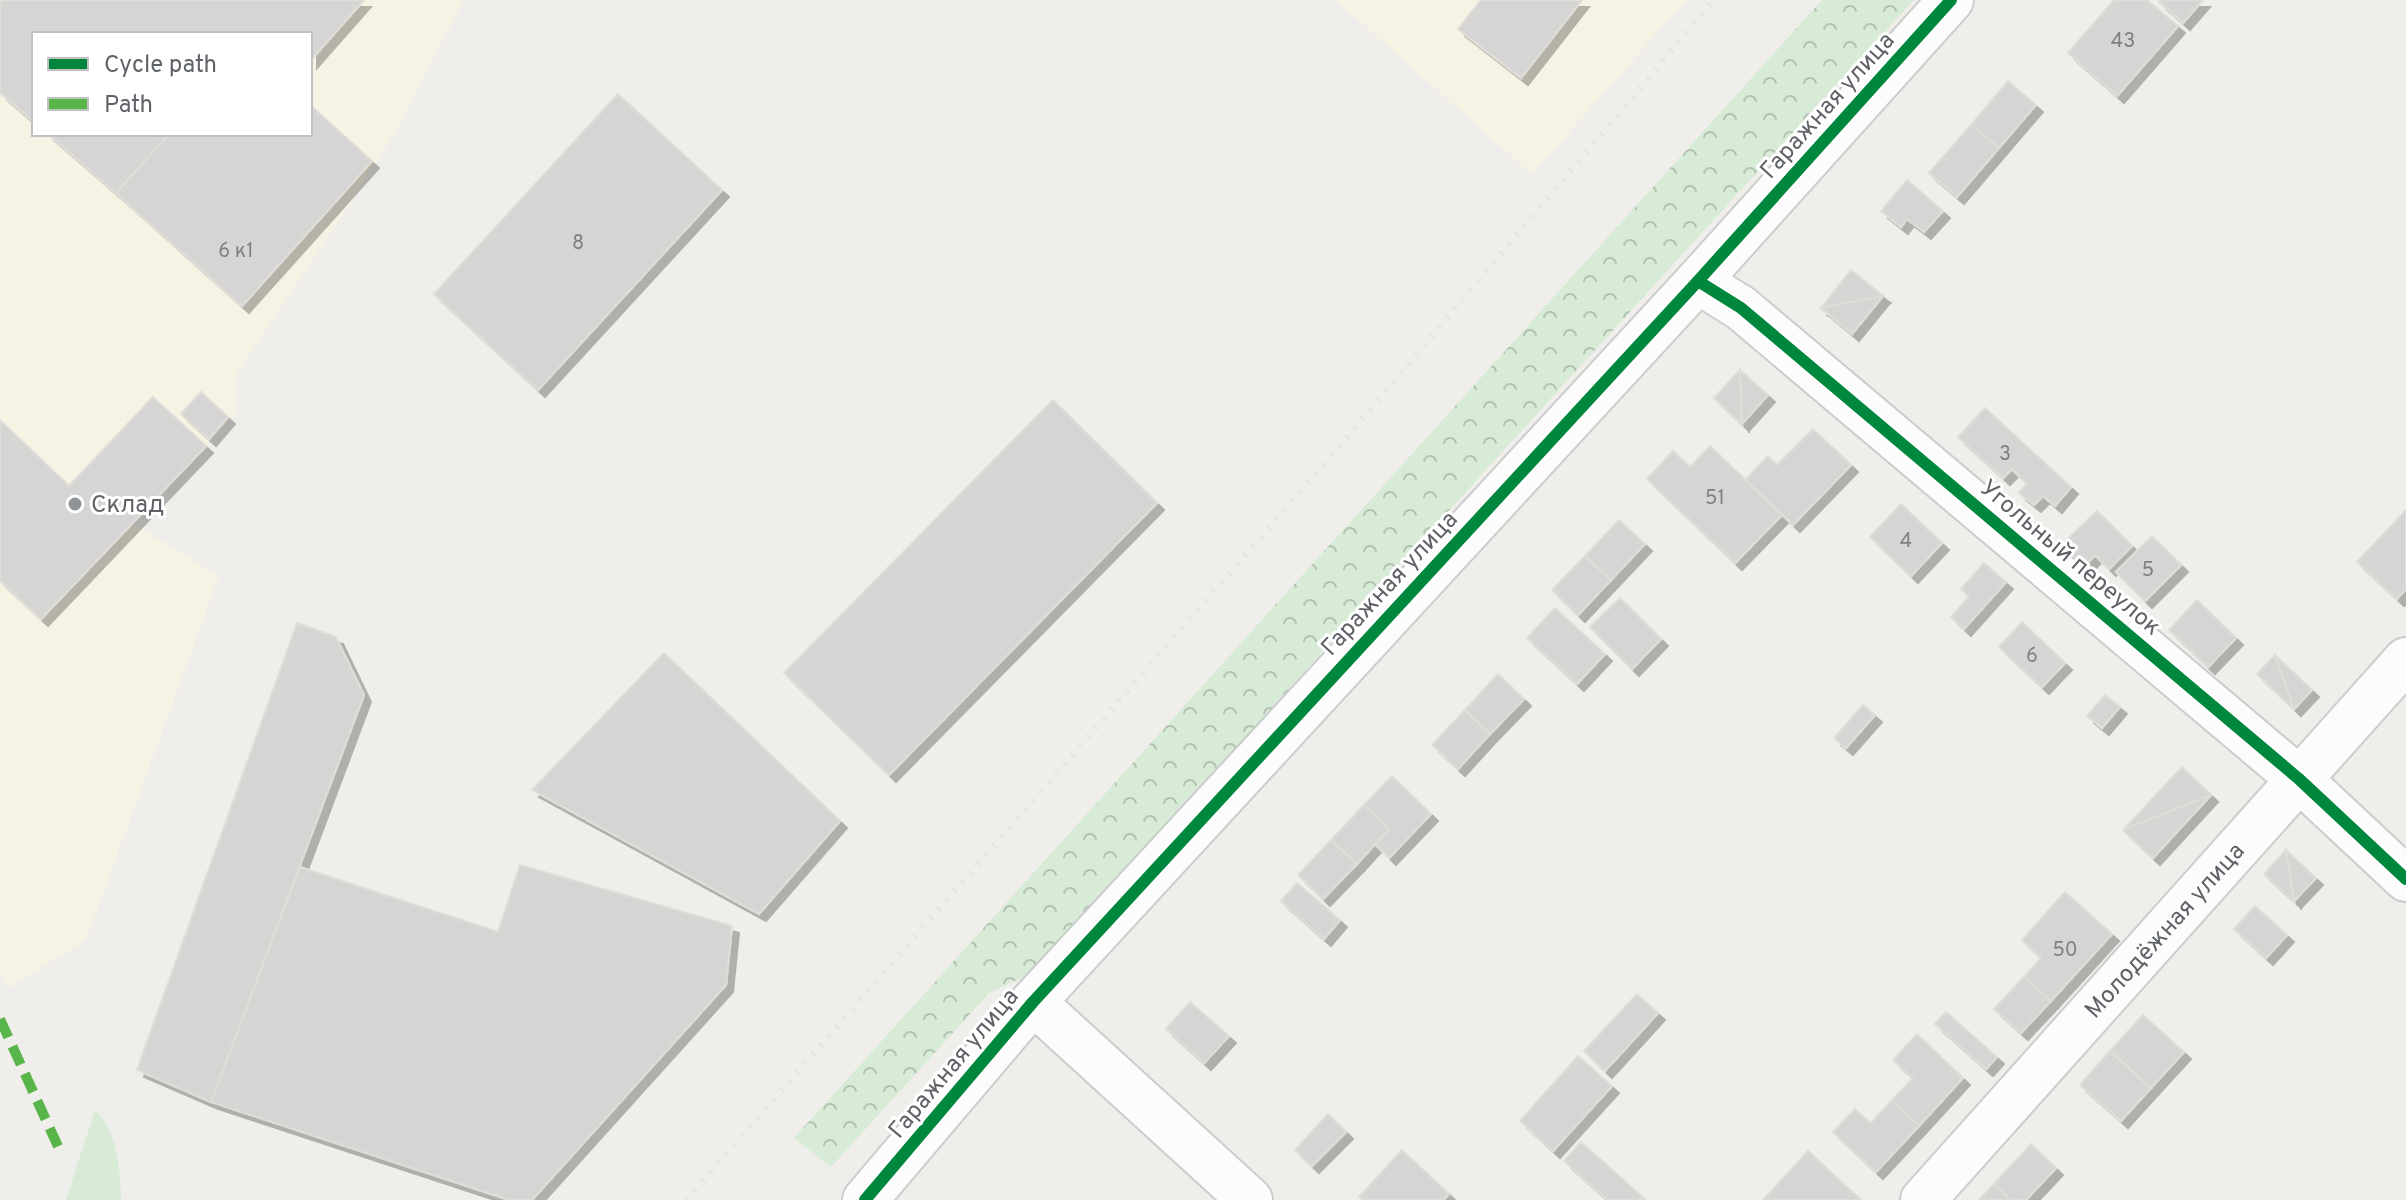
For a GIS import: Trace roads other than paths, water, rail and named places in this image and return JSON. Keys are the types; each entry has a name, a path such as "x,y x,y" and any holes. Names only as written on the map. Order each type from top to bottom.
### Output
{"street":[{"name":"Гаражная улица","path":"865,1200 1033,1002 1698,281 1951,0"},
{"name":"Угольный переулок","path":"1698,281 1741,308 2299,779 2406,879"},
{"name":"Молодёжная улица","path":"1923,1200 2406,660"},
{"path":"1033,1002 1250,1200"}],"railway":[{"path":"687,1200 1338,448 1714,0"}],"place":[{"name":"Склад","path":"75,504"}]}
